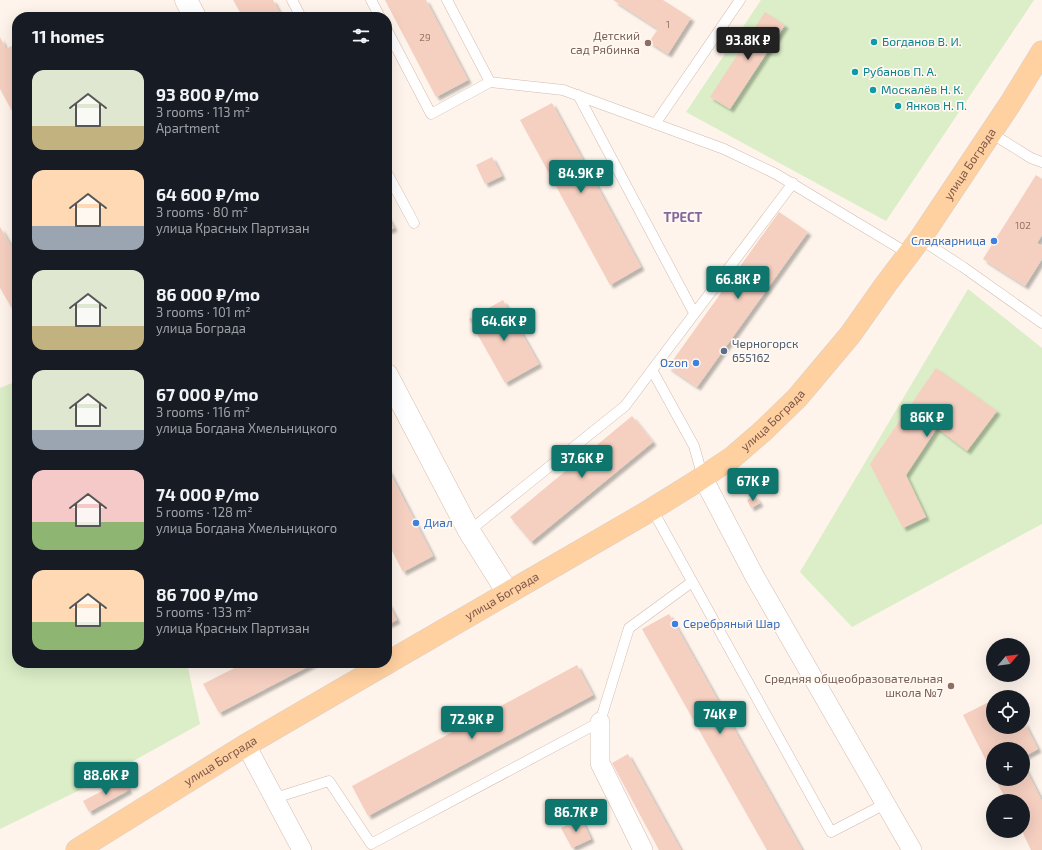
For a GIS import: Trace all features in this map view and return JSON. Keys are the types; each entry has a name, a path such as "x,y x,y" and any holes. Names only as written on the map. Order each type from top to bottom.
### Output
{"main road":[{"path":"186,0 192,12"},
{"name":"улица Бограда","path":"392,660 703,478 733,457 762,431 797,398 850,335 914,246 991,133 1042,52"},
{"path":"392,385 469,531 508,593"},
{"name":"улица Бограда","path":"77,850 246,745 378,668"}],"street":[{"path":"703,478 755,577 912,850"},
{"path":"600,722 600,763 643,850"},
{"path":"246,745 302,850"}],"lane":[{"path":"292,0 298,12"},
{"path":"371,0 377,12"},
{"path":"446,0 490,82"},
{"path":"655,124 740,0"},
{"path":"392,40 431,114 490,82 563,90 578,95 724,149 792,183 841,214 963,267 1042,323"},
{"path":"578,95 694,313"},
{"path":"991,133 1031,158 1042,162"},
{"path":"392,182 414,223"},
{"path":"469,531 626,406 792,183"},
{"path":"652,370 694,446 703,478"},
{"path":"652,509 831,832 885,804"},
{"path":"275,798 329,781 371,844 600,722 629,628 692,582"}],"green space":[{"path":"761,0 1034,0 886,221 686,112"},
{"path":"968,289 1042,348 1042,524 852,627 800,572"},
{"path":"12,383 12,668 188,668 200,724 90,785 0,829 0,388"}],"building":[{"path":"233,0 273,0 279,12 240,12"},
{"path":"385,0 426,0 468,80 436,97"},
{"path":"613,0 663,0 691,18 668,54 649,42 658,29"},
{"path":"765,12 785,25 730,109 710,97"},
{"path":"0,37 6,49 12,46 12,111 0,89"},
{"path":"552,103 641,267 610,285 520,120"},
{"path":"492,157 502,176 485,184 476,165"},
{"path":"1036,175 1042,179 1042,235 1037,243 1042,246 1042,259 1025,286 983,259"},
{"path":"779,212 808,232 697,387 668,367"},
{"path":"0,227 12,247 12,308 0,288"},
{"path":"503,300 539,364 505,383 469,319"},
{"path":"936,368 997,411 967,451 937,428 906,475 926,517 903,528 870,464"},
{"path":"632,416 653,442 531,542 510,517"},
{"path":"392,477 433,556 403,572 392,551"},
{"path":"755,496 760,503 751,508 747,500"},
{"path":"392,610 397,620 392,622"},
{"path":"669,614 802,850 767,850 642,629"},
{"path":"577,665 593,695 368,816 352,786"},
{"path":"234,668 305,668 219,713 203,684"},
{"path":"986,704 986,734 1030,734 1038,749 1030,753 1030,742 986,742 986,760 963,715"},
{"path":"628,754 681,850 659,850 612,763"},
{"path":"1030,778 1042,801 1042,850 1031,850 1025,838 1030,838 1030,794 1003,794 999,786 1030,786"},
{"path":"123,780 129,790 89,812 83,801"},
{"path":"581,818 591,839 572,848 561,828"}],"place":[{"name":"Богданов В. И.","path":"874,42"},
{"name":"Детский сад Рябинка","path":"648,43"},
{"name":"Рубанов П. А.","path":"855,72"},
{"name":"Москалёв Н. К.","path":"873,90"},
{"name":"Янков Н. П.","path":"898,106"},
{"name":"Сладкарница","path":"994,241"},
{"name":"Черногорск 655162","path":"724,351"},
{"name":"Ozon","path":"696,363"},
{"name":"Диал","path":"416,523"},
{"name":"Серебряный Шар","path":"675,624"},
{"name":"Средняя общеобразовательная школа №7","path":"951,686"}],"district":[{"name":"ТРЕСТ","path":"683,217"}]}
